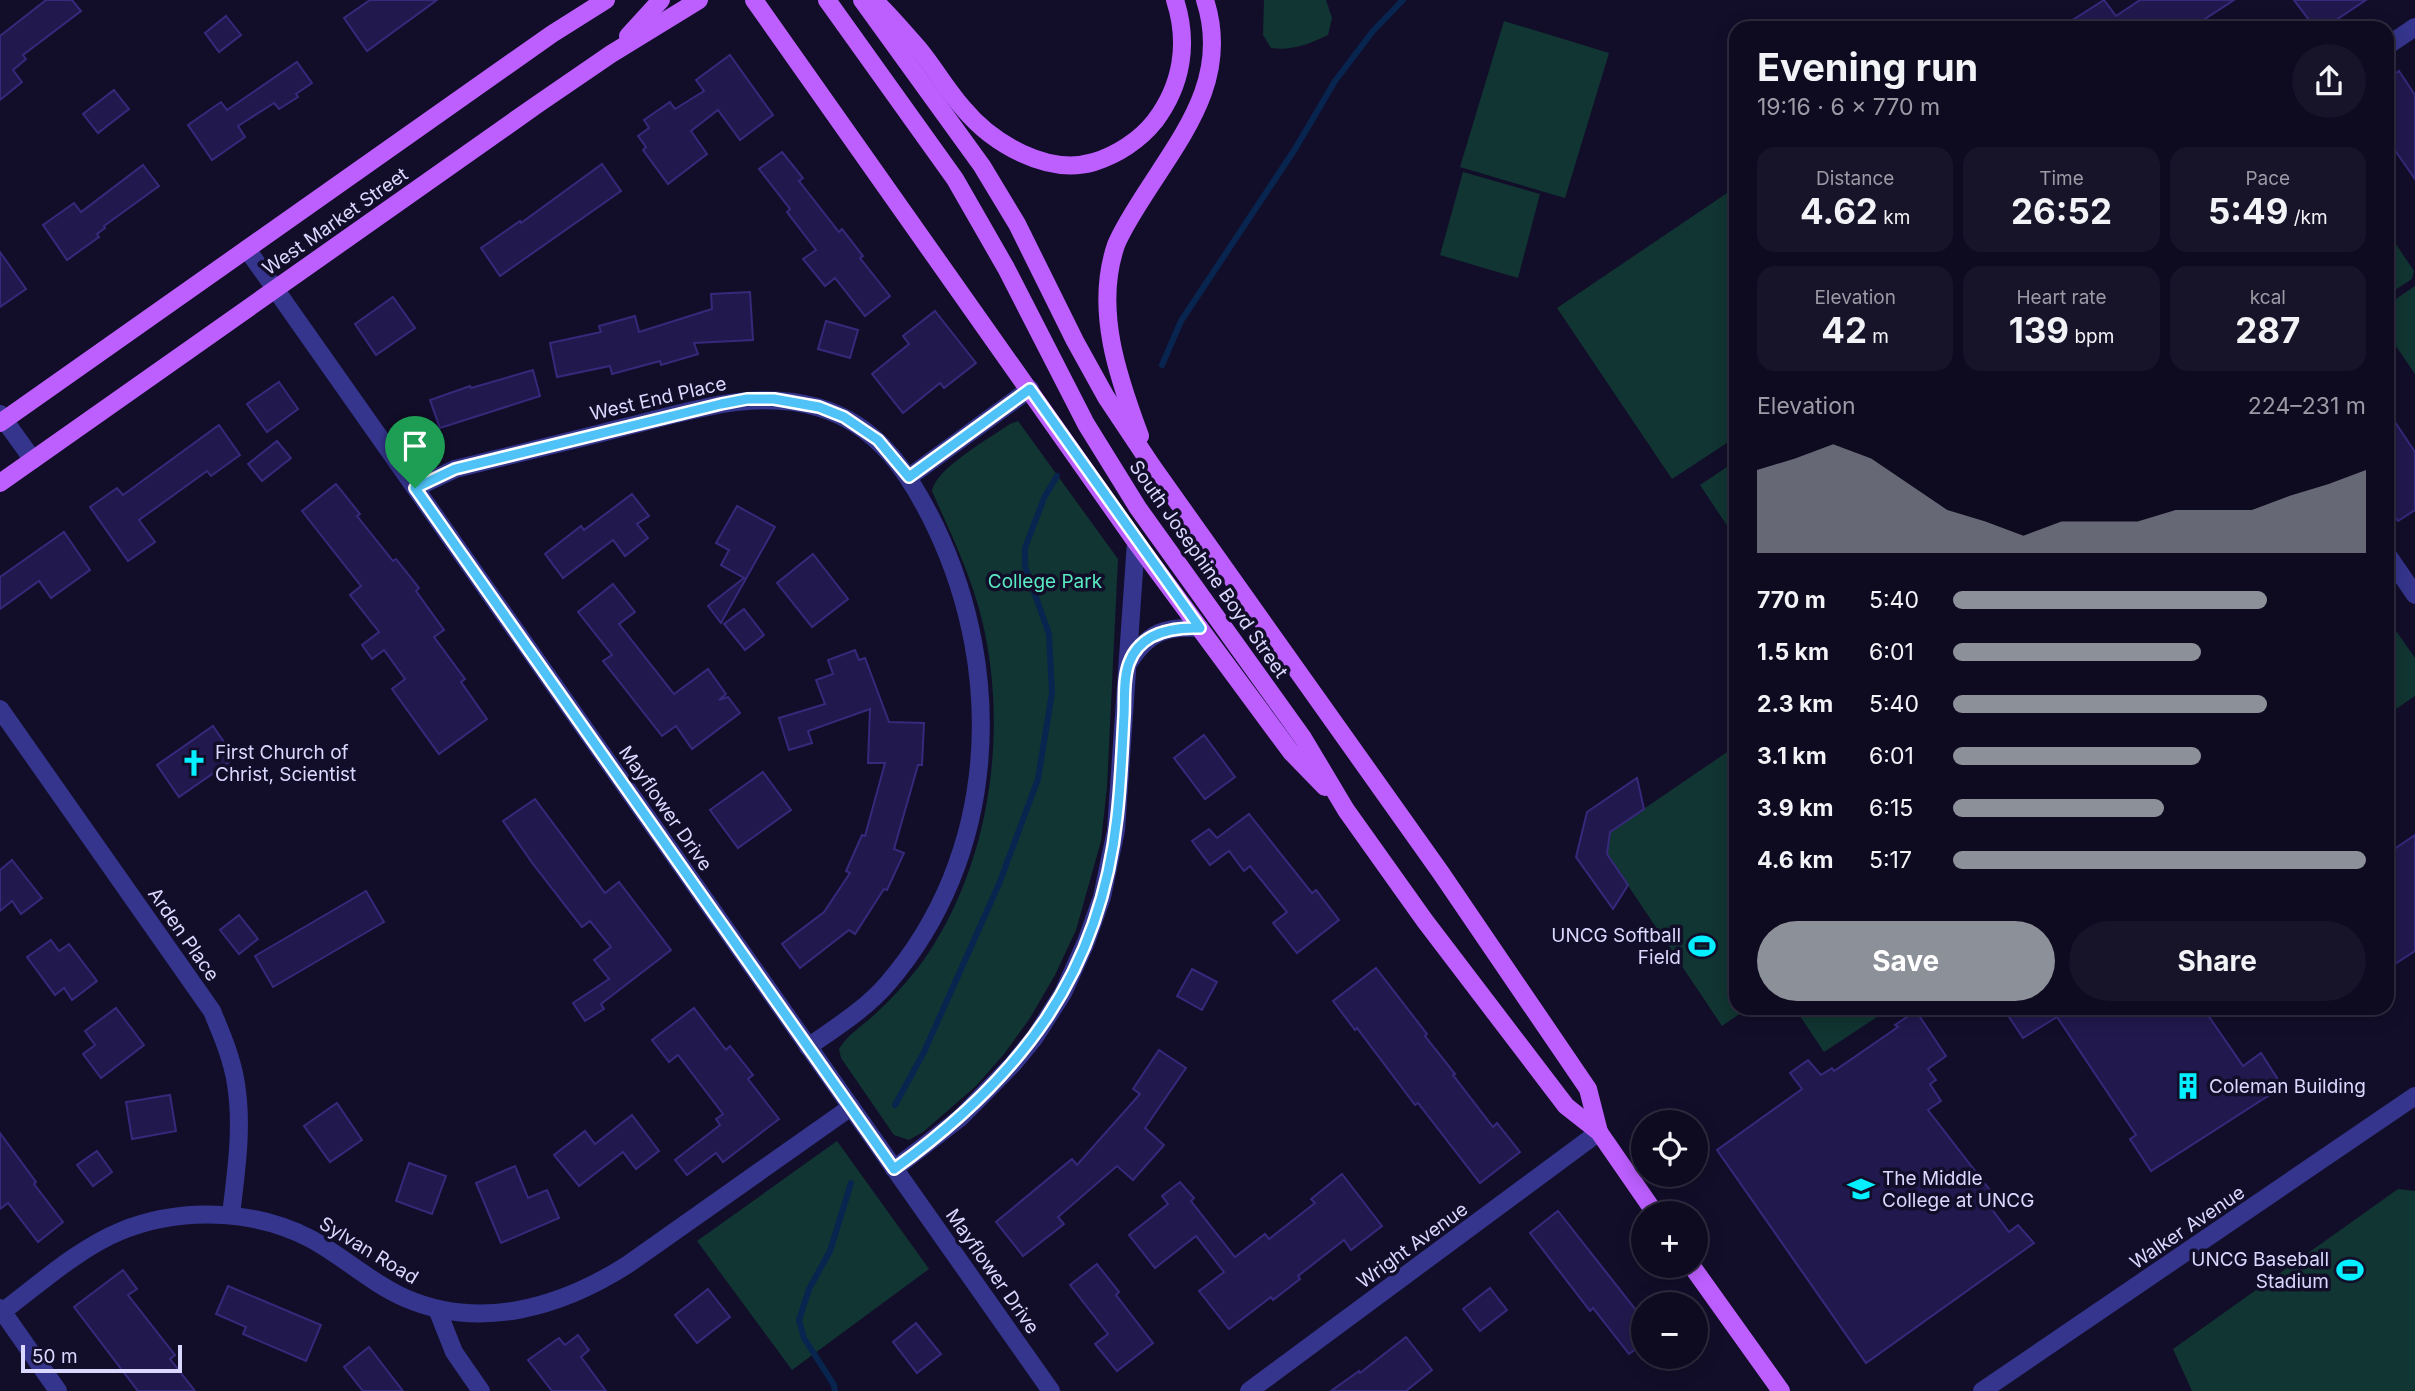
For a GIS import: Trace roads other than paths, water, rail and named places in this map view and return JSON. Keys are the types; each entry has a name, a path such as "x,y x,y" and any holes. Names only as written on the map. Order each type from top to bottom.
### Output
{"main road":[{"name":"West Market Street","path":"1,419 541,42 606,0"},
{"path":"611,54 661,0"},
{"name":"West Market Street","path":"0,482 611,54 699,0"},
{"path":"754,0 1136,542 1291,752 1346,810"},
{"name":"South Josephine Boyd Street","path":"827,0 956,180 1006,268 1086,424 1138,508 1303,738 1346,810 1425,921 1566,1106 1600,1132 1647,1201"},
{"name":"South Josephine Boyd Street","path":"862,0 982,166 1017,224 1100,386 1152,466 1441,873 1588,1088 1600,1132"},
{"path":"875,0 918,48 963,108 986,131 1010,147 1037,159 1079,166 1105,159 1128,146 1148,129 1166,106 1176,86 1182,61 1180,15 1175,0"},
{"path":"1152,466 1123,390 1112,349 1108,286 1116,245 1135,209 1191,121 1203,94 1211,68 1213,40 1211,16 1205,0"},
{"path":"1700,1278 1781,1391"}],"street":[{"path":"2394,41 2415,27"},
{"name":"Mayflower Drive","path":"247,249 1051,1391"},
{"path":"909,477 1030,389"},
{"name":"West End Place","path":"415,488 455,469 747,399 798,402 844,417 878,440 909,477 945,547 972,632 981,693 982,744 974,803 963,847 949,885 910,955 886,986 808,1048"},
{"path":"1,419 33,460"},
{"path":"894,1169 933,1142 986,1093 1035,1037 1063,993 1086,942 1111,862 1120,793 1136,542"},
{"path":"2394,564 2415,595"},
{"path":"1129,662 1140,646 1164,630 1178,627 1200,628"},
{"name":"Arden Place","path":"0,709 212,1011 236,1082 240,1114 231,1215"},
{"name":"Walker Avenue","path":"1982,1391 2415,1096"},
{"name":"Sylvan Road","path":"1,1310 86,1250 122,1230 186,1216 231,1215 283,1226 303,1235 381,1286 407,1299 437,1309 500,1314 534,1308 600,1283 851,1107"},
{"name":"Wright Avenue","path":"1249,1391 1600,1132"},
{"path":"437,1309 454,1352 481,1391"},
{"path":"1,1310 58,1391"}],"waterway":[{"path":"1162,365 1181,321 1295,149 1335,81 1373,31 1403,0"},
{"path":"895,1105 924,1052 999,884 1038,779 1052,693 1049,634 1025,566 1025,548 1044,498 1057,476"},
{"path":"835,1391 834,1385 804,1338 799,1320 809,1289 830,1251 851,1183"}],"place":[{"name":"First Church of Christ, Scientist","path":"194,763"},
{"name":"UNCG Softball Field","path":"1702,946"},
{"name":"Coleman Building","path":"2188,1086"},
{"name":"The Middle College at UNCG","path":"1861,1189"},
{"name":"UNCG Baseball Stadium","path":"2350,1270"}],"park label":[{"name":"College Park","path":"1045,581"}]}
